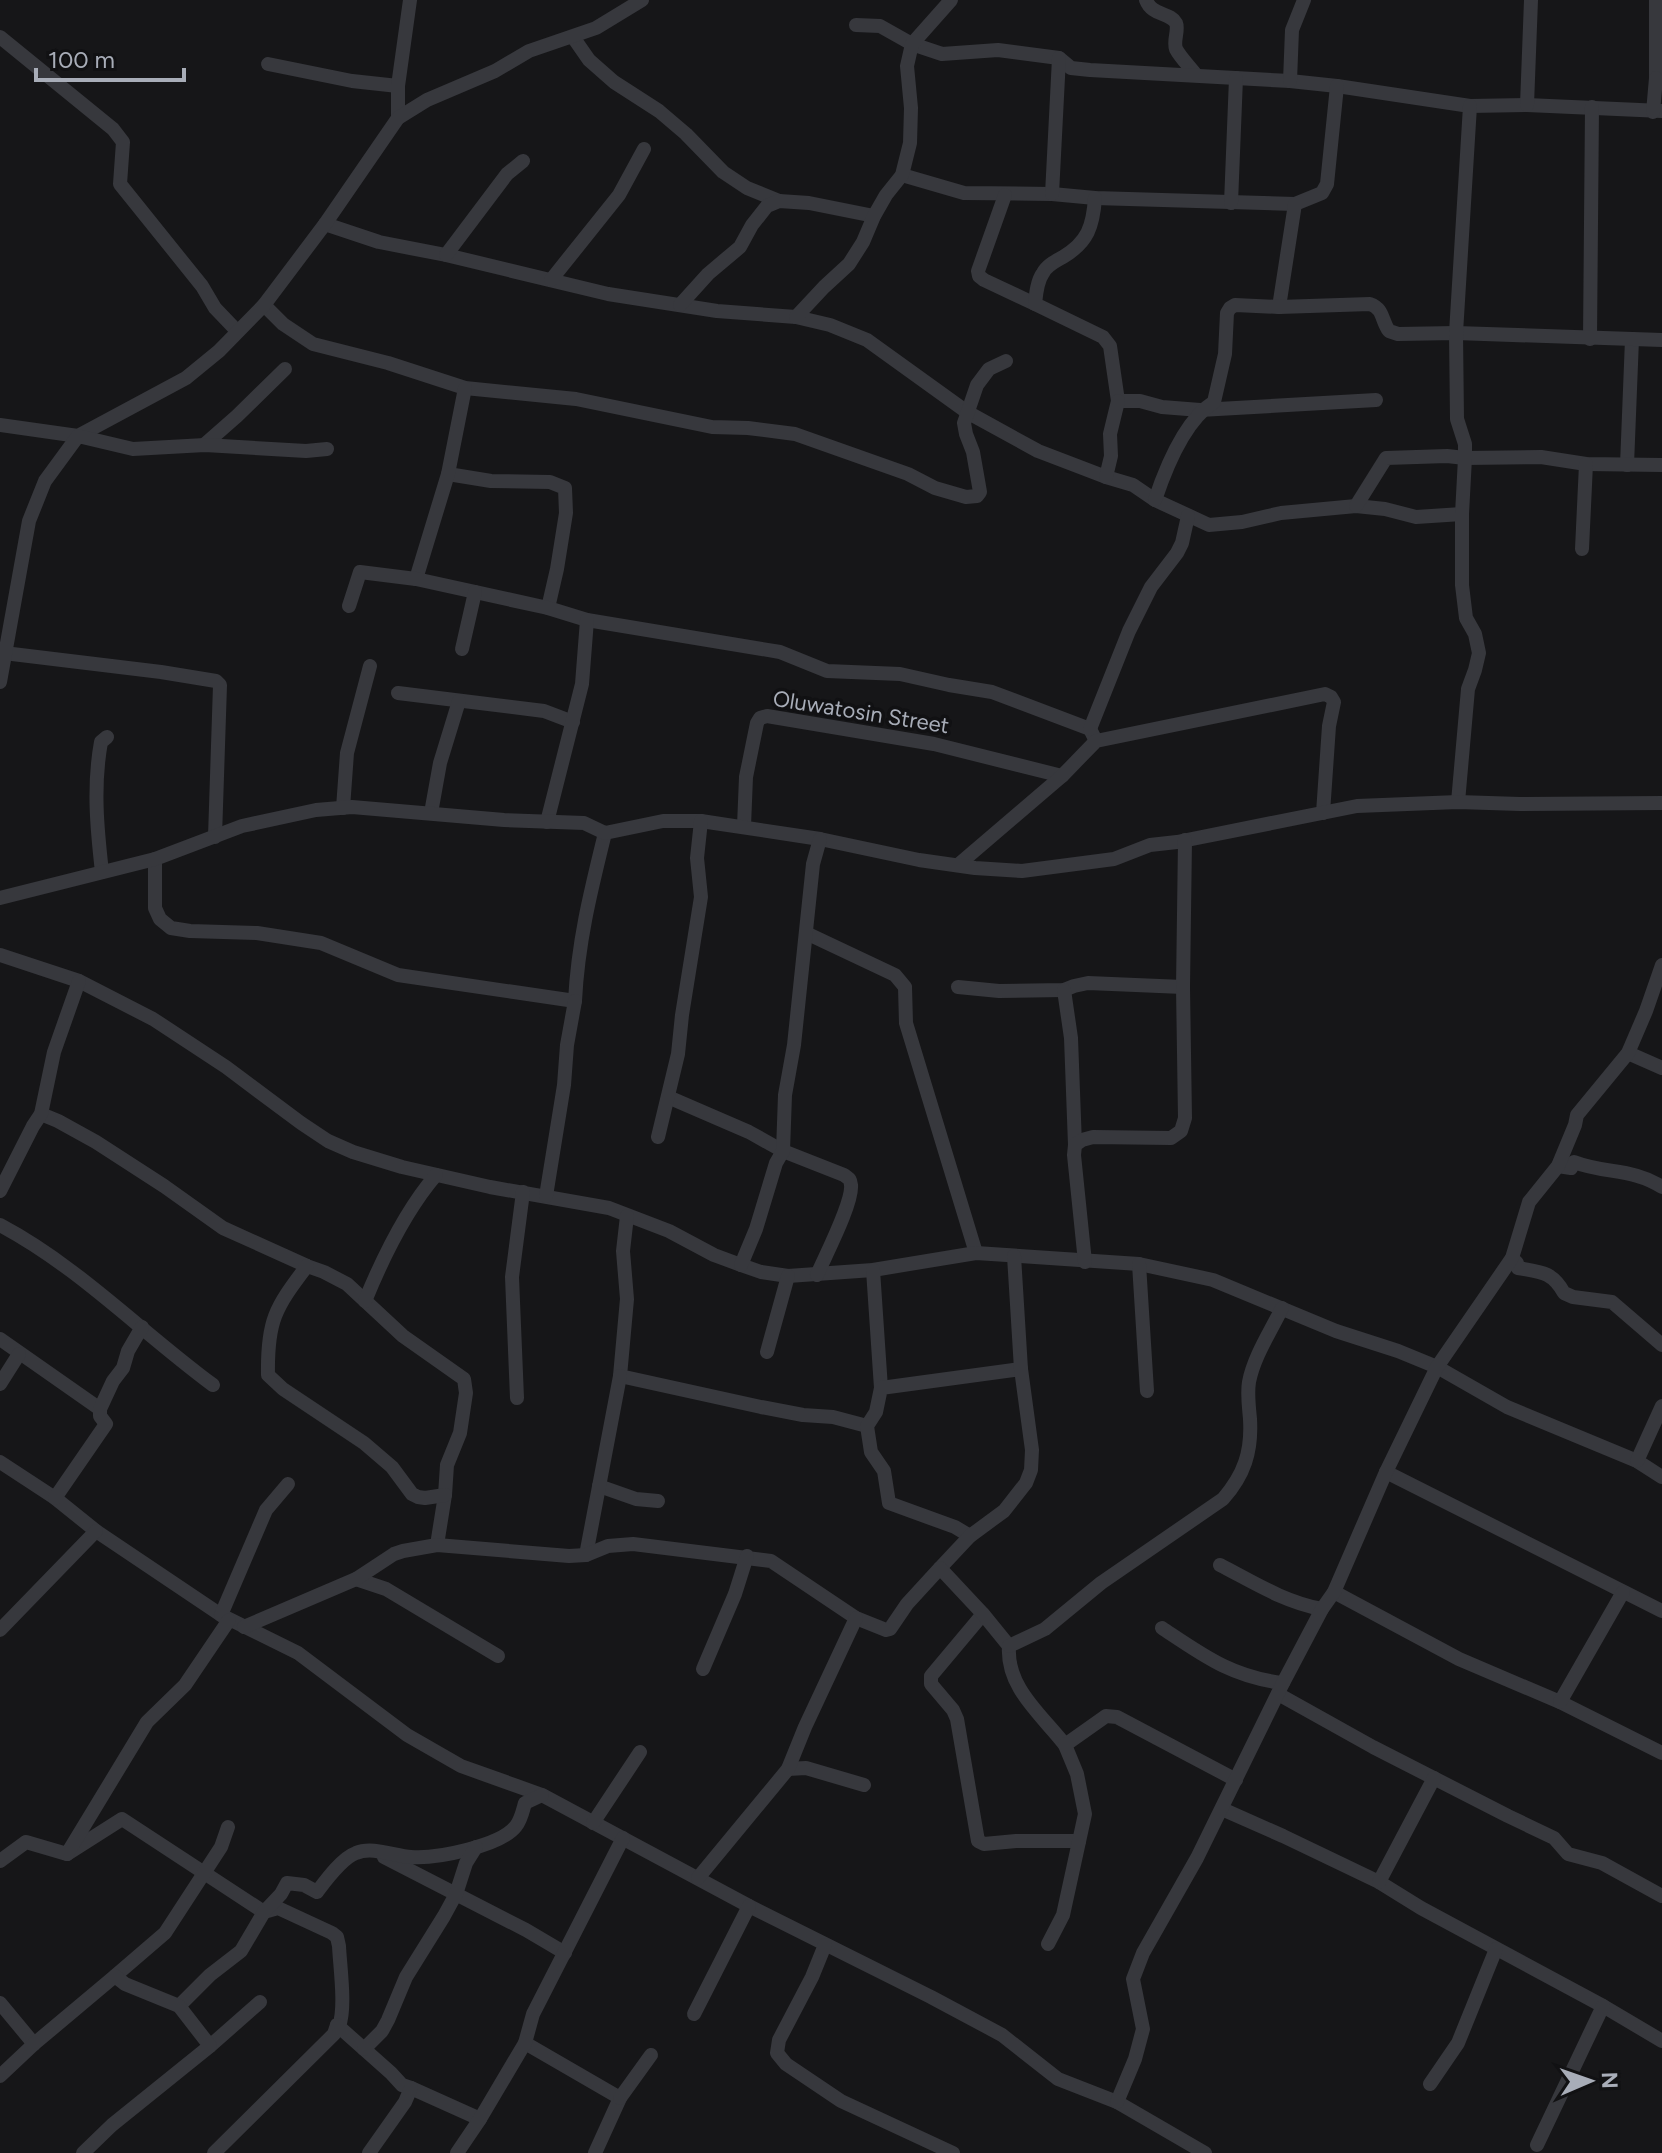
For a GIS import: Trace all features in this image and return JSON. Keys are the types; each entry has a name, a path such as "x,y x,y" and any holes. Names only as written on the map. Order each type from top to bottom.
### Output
{"street":[{"path":"398,118 398,86 410,0"},
{"path":"796,317 849,264 886,195 902,175 910,143 907,66 912,44 951,0"},
{"path":"1146,0 1148,6 1174,20 1177,25 1176,49 1196,75"},
{"path":"1290,81 1292,30 1304,0"},
{"path":"1527,105 1531,0"},
{"path":"856,25 880,26 912,44 942,54 998,50 1059,58 1071,68 1290,81 1470,106 1527,105 1658,111 1656,0"},
{"path":"0,682 29,521 45,481 78,436 186,378 219,351 264,305 325,224 398,118 427,100 495,71 529,51 596,28 632,2"},
{"path":"0,37 113,129 123,142 120,184 202,286 215,308 237,331"},
{"path":"573,37 589,60 614,82 659,111 723,172 747,188 779,201 809,203 874,216"},
{"path":"1052,194 1059,58"},
{"path":"268,64 352,81 398,86"},
{"path":"1231,203 1236,78"},
{"path":"902,175 964,193 1295,204 1322,193 1327,184 1337,86"},
{"path":"1458,802 1468,689 1479,653 1475,634 1466,618 1462,514 1465,444 1457,419 1456,333 1470,106"},
{"path":"1590,339 1592,107"},
{"path":"551,280 619,195 644,149"},
{"path":"446,255 507,174 523,161"},
{"path":"1005,195 978,271 979,276 1103,337 1110,346 1118,401 1110,434 1111,456 1106,477"},
{"path":"1035,304 1042,273 1053,262 1074,250 1087,235 1094,218 1095,198"},
{"path":"680,305 708,274 740,247 767,206 779,201"},
{"path":"1279,307 1295,204"},
{"path":"325,224 379,242 608,294 744,314 796,317 830,325 867,340 967,412 1038,451 1133,485 1155,500 1209,525 1242,522 1281,513 1356,506 1416,517 1462,514"},
{"path":"1155,500 1184,433 1200,410 1214,402 1225,354 1227,313 1235,305 1370,304 1378,307 1389,331 1398,334 1662,340"},
{"path":"264,305 283,324 313,344 388,363 465,388 576,399 712,427 795,434 966,497 977,496 980,492 980,480 964,423 967,412 977,385 989,369 1006,361"},
{"path":"1627,465 1632,339"},
{"path":"204,445 285,369"},
{"path":"416,579 448,474 465,388"},
{"path":"1118,401 1140,401 1162,407 1200,410 1376,400"},
{"path":"0,425 78,436 133,449 204,445 306,451 327,449"},
{"path":"1356,506 1386,458 1541,457 1586,464 1662,465"},
{"path":"1582,549 1586,464"},
{"path":"448,474 491,481 550,482 565,488 566,513 548,608"},
{"path":"958,865 1062,776 1093,735 1129,631 1151,587 1177,553 1188,516"},
{"path":"349,606 360,572 416,579 548,608 587,620 780,652 827,671 900,674 992,692 1093,735 1325,694 1334,702 1329,726 1323,813"},
{"path":"462,649 475,592"},
{"path":"547,822 582,684 587,620"},
{"path":"4,653 216,681 220,685 215,837"},
{"path":"343,808 347,753 370,666"},
{"path":"398,693 544,711 573,722"},
{"path":"431,813 440,763 459,701"},
{"name":"Oluwatosin Street","path":"744,826 746,777 757,723 767,716 934,744 1062,776"},
{"path":"102,872 96,788 101,742 107,737"},
{"path":"0,898 155,859 242,826 316,810 343,808 584,823 605,833 663,821 701,821 820,839 899,857 1022,871 1114,859 1150,845 1357,806 1458,802 1662,803"},
{"path":"658,1137 678,1054 701,897 697,858 701,821"},
{"path":"546,1196 564,1085 582,928 605,833"},
{"path":"741,1265 756,1229 776,1163 783,1151 786,1084 794,1045 813,864 820,839"},
{"path":"1075,1145 1093,1137 1171,1138 1181,1131 1185,1118 1185,840"},
{"path":"155,859 155,908 160,919 171,928 257,933 321,943 398,975 575,1001"},
{"path":"806,933 895,975 905,987 906,1023 976,1253"},
{"path":"0,955 79,981 153,1019 328,1141 353,1152 436,1175 609,1208 669,1231 714,1255 761,1272 788,1276 817,1275 873,1270 976,1253 1139,1264 1213,1280 1336,1331 1437,1367 1507,1407 1637,1461 1662,1477"},
{"path":"1117,2102 1135,2059 1143,2029 1133,1979 1143,1953 1222,1809 1242,1763 1322,1609 1334,1592 1386,1472 1437,1367 1512,1258 1529,1202 1558,1166 1577,1115 1628,1053 1662,965"},
{"path":"0,1191 41,1114 54,1052 79,981"},
{"path":"958,987 999,991 1064,990 1088,983 1183,987"},
{"path":"1064,990 1071,1038 1074,1155 1085,1262"},
{"path":"1628,1053 1662,1068"},
{"path":"668,1097 849,1179 848,1202 817,1275"},
{"path":"41,1114 96,1142 223,1228 347,1284 403,1336 464,1379 466,1393 460,1433 447,1465 437,1545"},
{"path":"1558,1166 1571,1168 1574,1162 1648,1178 1662,1187"},
{"path":"365,1301 383,1258 436,1175"},
{"path":"517,1398 512,1277 523,1192"},
{"path":"586,1555 620,1376 627,1299 623,1251 627,1216"},
{"path":"0,1225 31,1241 69,1269 213,1385"},
{"path":"244,1627 356,1579 394,1554 437,1545 543,1555 586,1555 608,1546 633,1544 771,1561 856,1618 884,1630 890,1629 907,1604 970,1536 1004,1511 1026,1483 1031,1470 1032,1450 1021,1369 1014,1256"},
{"path":"1512,1258 1518,1268 1546,1274 1558,1281 1564,1293 1573,1297 1612,1302 1662,1345"},
{"path":"1139,1264 1147,1391"},
{"path":"307,1266 274,1315 269,1339 268,1375 283,1389 364,1443 392,1467 412,1494 425,1498 445,1495"},
{"path":"873,1270 881,1388 876,1412 867,1426 871,1452 884,1471 889,1503 955,1527 970,1536"},
{"path":"767,1352 788,1276"},
{"path":"1009,1646 1045,1629 1101,1583 1223,1499 1237,1483 1247,1458 1249,1383 1255,1362 1282,1308"},
{"path":"55,1498 106,1424 100,1416 100,1409 142,1327"},
{"path":"0,1339 100,1409"},
{"path":"0,1384 19,1354"},
{"path":"881,1388 1021,1369"},
{"path":"620,1376 761,1407 833,1417 867,1426"},
{"path":"1637,1461 1662,1406"},
{"path":"0,1462 225,1617 298,1653 407,1735 461,1766 542,1795 749,1906 931,1997 1002,2035 1058,2079 1117,2102 1205,2153"},
{"path":"1386,1472 1662,1611"},
{"path":"67,1854 147,1722 185,1685 225,1617 266,1510 288,1484"},
{"path":"599,1486 636,1499 658,1501"},
{"path":"0,1630 96,1531"},
{"path":"703,1669 735,1594 747,1556"},
{"path":"1220,1565 1279,1596 1322,1609"},
{"path":"940,1568 1009,1646 1008,1658 1018,1688 1065,1745 1077,1774 1085,1814 1063,1915 1048,1944"},
{"path":"356,1579 386,1589 498,1656"},
{"path":"1334,1592 1459,1659 1560,1702 1662,1753"},
{"path":"1560,1702 1623,1592"},
{"path":"983,1614 931,1676 931,1684 957,1719 978,1841 984,1844 1079,1841"},
{"path":"698,1878 788,1769 856,1618"},
{"path":"1162,1628 1229,1670 1281,1688 1373,1747 1554,1838 1568,1854 1602,1863 1662,1896"},
{"path":"1065,1745 1106,1716 1117,1717 1236,1780"},
{"path":"593,1823 640,1752"},
{"path":"788,1769 806,1768 864,1785"},
{"path":"1379,1882 1434,1778"},
{"path":"179,2006 210,1975 241,1951 264,1912 287,1883 304,1885 317,1892 332,1872 357,1852 373,1851 413,1858 476,1847 508,1834 518,1824 525,1803 542,1795"},
{"path":"1222,1809 1379,1882 1662,2041"},
{"path":"0,1861 26,1842 67,1854 122,1819 264,1912"},
{"path":"0,2076 165,1933 221,1847 228,1827"},
{"path":"457,2153 525,2043 533,2014 623,1838"},
{"path":"364,2049 382,2031 406,1977 456,1894 466,1863 476,1847"},
{"path":"373,1851 565,1953"},
{"path":"694,2014 749,1906"},
{"path":"214,2153 334,2034 342,2019 337,1937 278,1908 264,1912"},
{"path":"825,1945 779,2040 777,2053 786,2064 841,2101 953,2153"},
{"path":"1430,2084 1458,2043 1496,1949"},
{"path":"115,1976 125,1984 179,2006 210,2046"},
{"path":"83,2153 112,2125 260,2002"},
{"path":"0,2003 34,2044"},
{"path":"1537,2145 1603,2006"},
{"path":"337,2025 402,2085 480,2119"},
{"path":"525,2043 620,2098"},
{"path":"595,2153 620,2098 651,2055"},
{"path":"369,2153 405,2102 411,2088"}]}
